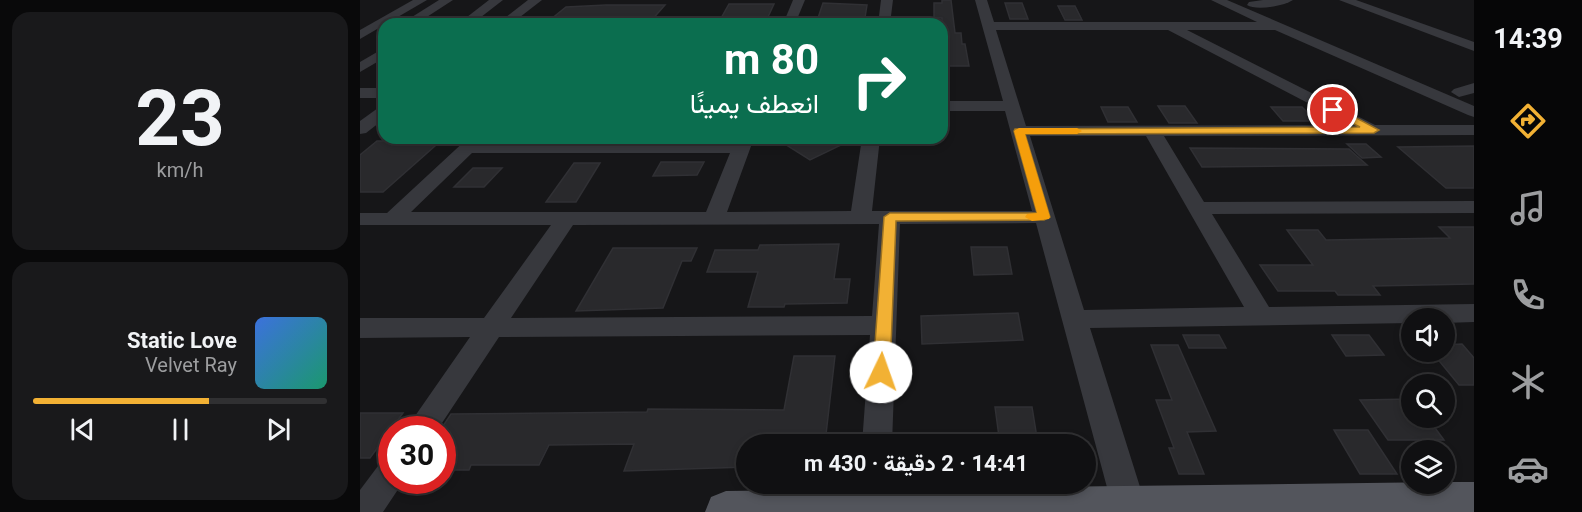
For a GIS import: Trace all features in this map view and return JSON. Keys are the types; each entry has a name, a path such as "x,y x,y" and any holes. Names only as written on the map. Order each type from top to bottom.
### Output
{"main road":[{"path":"726,512 874,496 1129,507 1474,502"}],"street":[{"path":"390,18 421,0"},
{"path":"472,18 497,0"},
{"path":"511,18 536,0"},
{"path":"792,18 799,0"},
{"path":"885,18 887,0"},
{"path":"981,0 1129,507"},
{"path":"1217,0 1474,112"},
{"path":"1239,0 1466,90 1474,98"},
{"path":"1253,6 1287,0"},
{"path":"1345,0 1474,47"},
{"path":"420,18 452,3"},
{"path":"436,18 452,3"},
{"path":"360,35 378,25"},
{"path":"988,26 1278,26"},
{"path":"1169,26 1374,130"},
{"path":"360,52 378,42"},
{"path":"360,68 378,56"},
{"path":"360,93 378,93"},
{"path":"948,106 1012,106"},
{"path":"360,129 378,116"},
{"path":"1019,131 1474,130"},
{"path":"1152,131 1262,316"},
{"path":"392,219 472,144"},
{"path":"714,218 743,144"},
{"path":"861,217 870,144"},
{"path":"1198,208 1474,207"},
{"path":"878,434 890,217"},
{"path":"360,219 1044,217"},
{"path":"430,416 567,218"},
{"path":"1074,319 1474,313"},
{"path":"360,328 884,325"},
{"path":"364,512 378,492"}],"building":[{"path":"942,0 951,0 955,33 961,33 969,66 948,66 948,18 934,18 934,3 942,3"},
{"path":"823,3 867,5 865,18 818,18"},
{"path":"1005,3 1022,3 1028,19 1010,19"},
{"path":"729,4 774,4 767,18 721,18"},
{"path":"665,5 654,18 552,18 566,7"},
{"path":"1058,6 1075,6 1082,20 1065,20"},
{"path":"1158,106 1185,106 1197,123 1169,123"},
{"path":"1101,107 1128,107 1137,122 1108,122"},
{"path":"1271,107 1302,107 1316,121 1283,121"},
{"path":"377,141 378,144 437,144 383,192 360,192 360,155"},
{"path":"785,144 836,144 839,146 810,160"},
{"path":"1347,144 1366,144 1381,157 1362,158"},
{"path":"1474,146 1474,188 1446,188 1398,147"},
{"path":"1190,148 1349,149 1367,165 1202,167"},
{"path":"661,162 704,162 697,175 653,176"},
{"path":"574,163 600,163 576,202 546,202"},
{"path":"473,168 502,168 484,187 454,187"},
{"path":"1439,227 1474,227 1474,284 1373,286 1380,295 1338,295 1335,291 1278,291 1260,265 1313,265 1287,230 1318,230 1326,240 1450,238"},
{"path":"839,244 834,279 850,279 847,303 748,307 758,272 707,272 715,250 758,250 760,245"},
{"path":"971,247 1007,247 1012,274 974,275"},
{"path":"613,248 697,248 691,261 682,261 663,308 576,311"},
{"path":"1018,313 1023,340 922,344 921,316"},
{"path":"1183,335 1219,335 1226,348 1189,348"},
{"path":"1332,335 1369,335 1384,355 1346,356"},
{"path":"1455,344 1462,344 1474,358 1474,385 1459,385 1455,380 1455,374 1450,374 1440,362 1455,362"},
{"path":"1151,345 1178,345 1216,431 1187,432 1204,474 1179,474 1169,448 1174,448 1156,400 1172,400"},
{"path":"794,356 835,356 826,434 736,434 736,467 624,471 634,444 549,445 539,465 471,465 469,470 456,470 456,416 450,416 451,414 647,412 648,409 784,410"},
{"path":"1401,399 1401,428 1435,428 1444,440 1388,440 1360,400"},
{"path":"995,407 1032,407 1036,434 999,434"},
{"path":"360,413 403,413 401,416 378,416 378,447 370,458 360,458"},
{"path":"1334,430 1368,430 1397,474 1360,474"}],"slow traffic":[{"path":"1032,217 1044,217 1019,131 1077,131"}],"route":[{"path":"881,372 890,217 1044,217 1019,131 1374,130 1333,110"}]}
